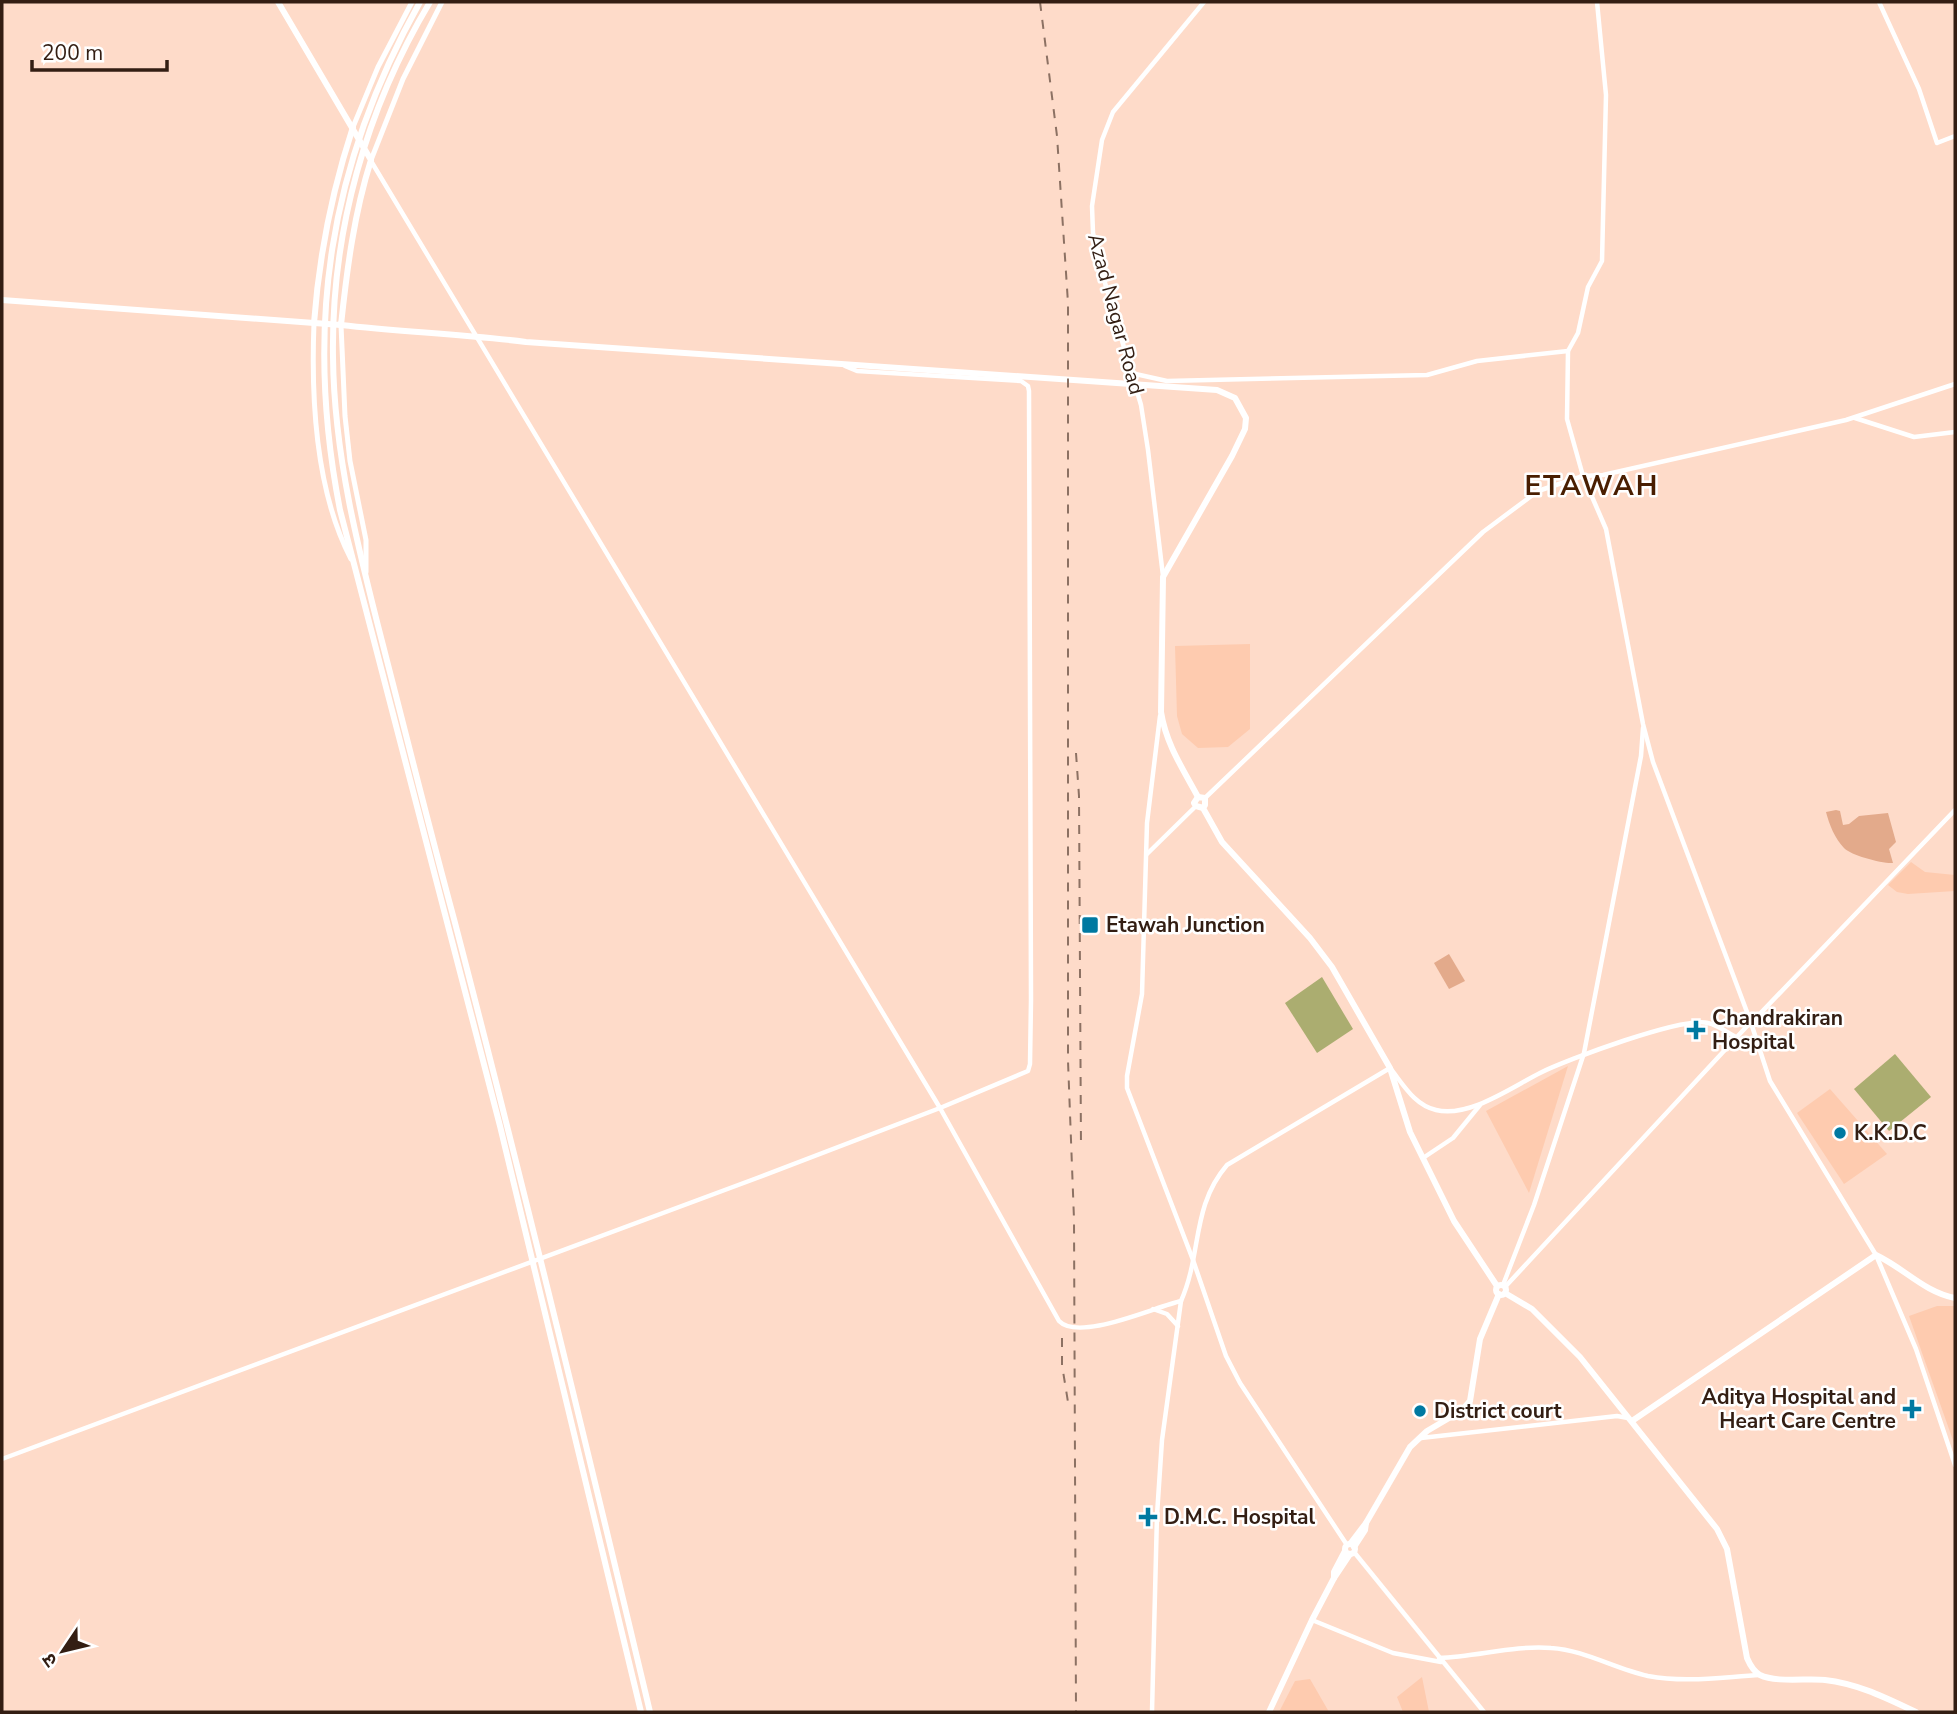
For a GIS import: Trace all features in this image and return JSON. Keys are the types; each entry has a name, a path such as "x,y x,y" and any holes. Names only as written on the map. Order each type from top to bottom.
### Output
{"main road":[{"path":"278,2 371,160"},
{"path":"354,565 333,520 319,453 313,364 314,323 331,202 353,127 378,67 412,2"},
{"path":"420,2 387,64 359,134 339,206 323,333 329,447 340,510 500,1126 641,1712"},
{"path":"430,2 402,52 361,159 347,211 339,252 333,333 340,455 366,581 543,1266 650,1712"},
{"path":"366,581 366,540 346,427 341,325 349,254 371,160 403,79 442,2"},
{"path":"2,300 341,325 526,342 1217,390 1235,398 1246,418 1245,429 1163,577 1161,712 1170,746 1206,802 1199,807 1222,842 1332,967 1390,1068 1410,1132 1454,1221 1501,1289 1524,1302 1545,1320 1580,1357 1703,1508 1722,1536 1727,1549 1748,1658 1753,1670 1761,1675 1851,1684 1880,1694 1916,1712"},
{"path":"1630,1419 1876,1255 1919,1283 1942,1295 1955,1298"},
{"path":"1269,1712 1334,1578 1405,1454 1418,1439 1461,1411 1470,1401 1480,1339 1501,1289"}],"street":[{"name":"Azad Nagar Road","path":"1163,577 1141,405 1110,303 1093,233 1092,206 1102,140 1113,112 1204,2"},
{"path":"1597,2 1606,95 1602,261 1588,286 1578,332 1567,351 1567,419 1583,476 1607,532 1643,724 1660,781 1751,1022 1770,1081 1876,1255 1916,1349 1955,1465"},
{"path":"1878,2 1919,89 1937,143 1955,136"},
{"path":"371,160 940,1108 1059,1321 1072,1329 1098,1327 1181,1301"},
{"path":"1131,373 1167,381 1427,374 1477,361 1567,351"},
{"path":"2,1460 940,1108 1025,1073 1030,1064 1028,386 1021,381 857,371 841,364"},
{"path":"1201,797 1483,532 1538,491 1583,476 1603,475 1841,422 1955,384"},
{"path":"1854,417 1914,437 1955,432"},
{"path":"1161,712 1147,823 1142,993 1126,1076 1127,1088 1233,1370 1350,1549 1484,1712"},
{"path":"1501,1289 1534,1205 1584,1053 1641,756 1643,724"},
{"path":"1147,854 1199,807"},
{"path":"1501,1289 1736,1037 1955,810"},
{"path":"1152,1712 1161,1450 1181,1301 1189,1282 1208,1191 1227,1165 1390,1068 1410,1094 1426,1107 1447,1111 1481,1104 1584,1053 1697,1022 1707,1022 1736,1037"},
{"path":"1422,1159 1453,1138 1481,1104"},
{"path":"1153,1308 1167,1314 1178,1326"},
{"path":"1418,1439 1617,1416 1630,1419"},
{"path":"1312,1620 1393,1653 1441,1660 1551,1648 1580,1653 1611,1666 1647,1676 1670,1679 1696,1680 1761,1675"}],"shaded area":[{"path":"1250,644 1250,729 1228,747 1198,748 1182,734 1177,716 1175,646"},
{"path":"1840,811 1843,825 1859,816 1888,813 1896,842 1889,849 1893,863 1867,858 1844,848 1833,831 1826,812"},
{"path":"1911,862 1925,872 1955,875 1955,891 1908,894 1897,892 1888,885"},
{"path":"1449,954 1465,981 1449,989 1434,963"},
{"path":"1322,977 1353,1029 1317,1053 1285,1003"},
{"path":"1895,1054 1931,1097 1889,1131 1854,1089"},
{"path":"1568,1066 1529,1193 1486,1111"},
{"name":"K.K.D.C","path":"1830,1089 1887,1154 1844,1184 1797,1113"},
{"path":"1937,1306 1955,1306 1955,1446 1909,1316"},
{"path":"1422,1677 1429,1712 1403,1712 1397,1697"},
{"path":"1310,1679 1329,1712 1279,1712 1295,1681"}],"railway":[{"path":"1040,2 1057,136 1068,303 1068,1061 1074,1219 1076,1712"},
{"path":"1076,753 1079,796 1081,1149"},
{"path":"1062,1338 1062,1365 1068,1402"}],"place":[{"name":"Etawah Junction","path":"1090,925"},
{"name":"Chandrakiran Hospital","path":"1696,1030"},
{"name":"K.K.D.C","path":"1840,1133"},
{"name":"Aditya Hospital and Heart Care Centre","path":"1912,1409"},
{"name":"District court","path":"1420,1411"},
{"name":"D.M.C. Hospital","path":"1148,1517"}],"district":[{"name":"ETAWAH","path":"1592,486"}]}
